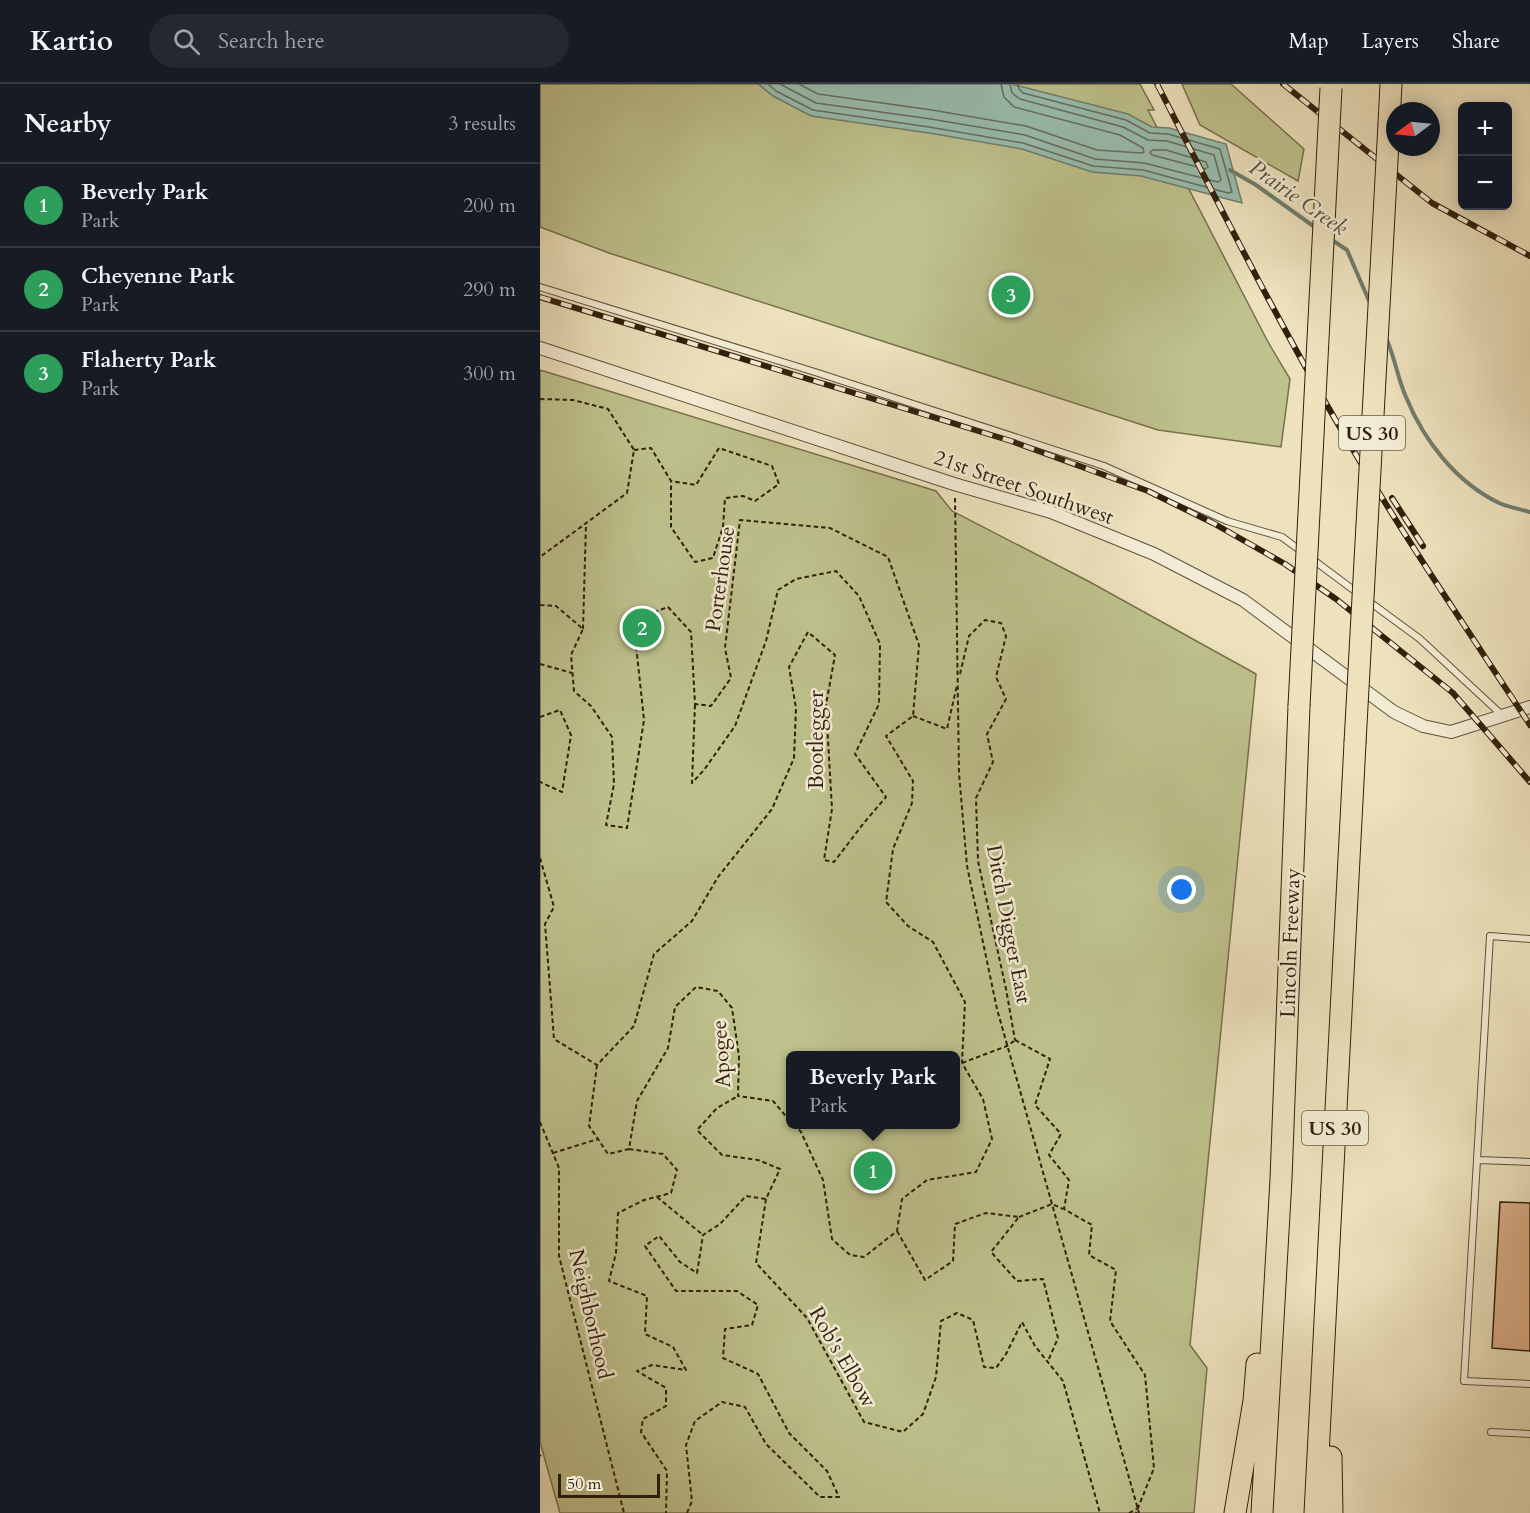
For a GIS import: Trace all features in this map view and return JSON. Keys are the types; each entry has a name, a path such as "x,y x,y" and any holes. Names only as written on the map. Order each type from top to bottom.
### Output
{"highway":[{"name":"US 30","path":"1315,1513 1391,84"},
{"name":"Lincoln Freeway","path":"1281,1179 1299,706 1331,86"},
{"name":"US 30","path":"1262,1513 1281,1179"},
{"path":"1235,1513 1254,1401 1264,1274 1281,1179"},
{"path":"1327,1280 1332,1513"}],"street":[{"name":"21st Street Southwest","path":"540,348 954,484 1051,512 1154,554 1243,600 1394,712 1423,726 1450,732 1529,708"}],"lane":[{"path":"540,287 1003,432 1104,466 1227,521 1282,537 1420,639 1504,716"},
{"path":"1530,939 1490,936 1464,1381 1530,1384"},
{"path":"1477,1160 1530,1162"},
{"path":"1491,1432 1530,1434"}],"path":[{"path":"540,399 573,400 608,409 633,450 627,493 560,540 540,557"},
{"path":"633,450 651,448 671,481 671,527 695,562 713,558 723,527 725,498 743,496 754,501 779,484 772,466 719,448 696,485 671,481"},
{"path":"954,484 959,773 967,866 1007,1046 1138,1513"},
{"name":"Porterhouse","path":"572,674 574,691 591,706 612,737 614,784 606,825 627,828 644,720 636,645 649,614 668,607 691,632 694,704 711,706 731,678 725,648 740,520 830,528 888,557 919,645 913,716"},
{"path":"540,664 572,674 571,655 583,629 586,523"},
{"name":"Bootlegger","path":"597,1065 634,1026 654,954 692,921 718,877 772,809 794,758 796,708 789,667 808,632 835,655 826,705 832,809 824,860 834,862 862,824 886,797 855,754 879,704 880,644 860,596 836,572 796,579 778,590 766,640 735,726 692,783 694,704"},
{"path":"540,605 556,606 583,629"},
{"name":"Ditch Digger East","path":"958,680 969,636 985,620 1001,623 1006,636 996,677 1006,699 987,734 993,762 976,798 978,861 1015,1040"},
{"path":"958,680 947,729 913,716 886,736 914,781 912,803 893,849 886,902 908,926 933,942 965,1002 962,1064 983,1099 992,1139 976,1172 927,1180 902,1199 897,1231 925,1280 952,1260 955,1224 986,1213 1019,1217 1052,1204 1092,1225 1089,1255 1116,1270 1110,1321 1145,1375 1154,1468 1138,1508 1129,1513"},
{"path":"540,717 560,710 571,735 562,792 540,782"},
{"path":"540,858 554,907 545,924 554,1039 597,1065 589,1126 608,1154 629,1149 663,1154 677,1170 671,1192 644,1200 618,1213 616,1253 609,1281 647,1296 645,1334 673,1347 686,1370 652,1365 637,1371 666,1388 666,1406 643,1419 641,1432 667,1471 666,1513"},
{"name":"Apogee","path":"629,1149 637,1101 668,1048 675,1007 696,987 718,991 732,1008 739,1056 738,1096 773,1101 786,1116"},
{"path":"962,1064 1007,1046 1015,1040 1050,1059 1035,1105 1061,1134 1049,1155 1069,1180 1064,1209"},
{"path":"687,1513 692,1502 686,1445 695,1421 722,1402 745,1407 766,1444 820,1497 839,1497 827,1471 789,1433 758,1374 723,1358 725,1329 752,1325 758,1305 736,1291 676,1291 645,1246 659,1236 680,1262 697,1273 703,1235 720,1224 746,1196 766,1198 780,1169 758,1160 722,1155 697,1130 717,1108 738,1096"},
{"name":"Neighborhood","path":"540,1122 559,1168 559,1256 624,1513"},
{"path":"798,1129 823,1180 832,1239 850,1255 864,1257 897,1231"},
{"path":"553,1153 598,1139"},
{"path":"657,1197 703,1235"},
{"name":"Rob's Elbow","path":"766,1198 756,1263 807,1318 864,1422 903,1432 923,1414 936,1377 941,1321 957,1313 973,1320 984,1366 996,1368 1006,1354 1022,1322 1035,1346 1063,1381 1100,1513"},
{"path":"1019,1217 991,1252 1017,1281 1043,1280 1058,1338 1047,1361"}],"green space":[{"path":"540,84 1140,84 1154,110 1148,110 1268,342 1290,379 1281,447 1158,430 609,253 540,227"},
{"path":"1182,84 1231,84 1304,149 1298,181 1200,125"},
{"path":"540,370 936,491 952,511 1088,581 1256,674 1190,1345 1207,1368 1194,1513 560,1513 540,1442"}],"water":[{"path":"758,84 1011,84 1128,114 1152,127 1169,128 1226,144 1242,203 1141,176 1092,172 1022,149 811,116 773,96"}],"building":[{"path":"1500,1202 1530,1203 1530,1351 1492,1348"}],"waterway":[{"name":"Prairie Creek","path":"1230,170 1256,185 1316,228"},
{"name":"Prairie Creek","path":"1332,240 1347,250 1370,303"},
{"name":"Prairie Creek","path":"1387,340 1413,413 1443,459 1455,472 1483,494 1503,504 1530,512"}],"railway":[{"path":"1157,84 1274,310 1323,399 1415,550 1530,725"},
{"path":"1283,84 1432,203 1530,256"},
{"path":"540,297 1011,441 1148,491 1213,523 1285,564 1336,599 1453,693 1530,782"},
{"path":"1392,498 1423,546"}],"place":[{"name":"Flaherty Park","path":"1011,295"},
{"name":"Cheyenne Park","path":"642,628"},
{"name":"Beverly Park","path":"873,1171"}]}
